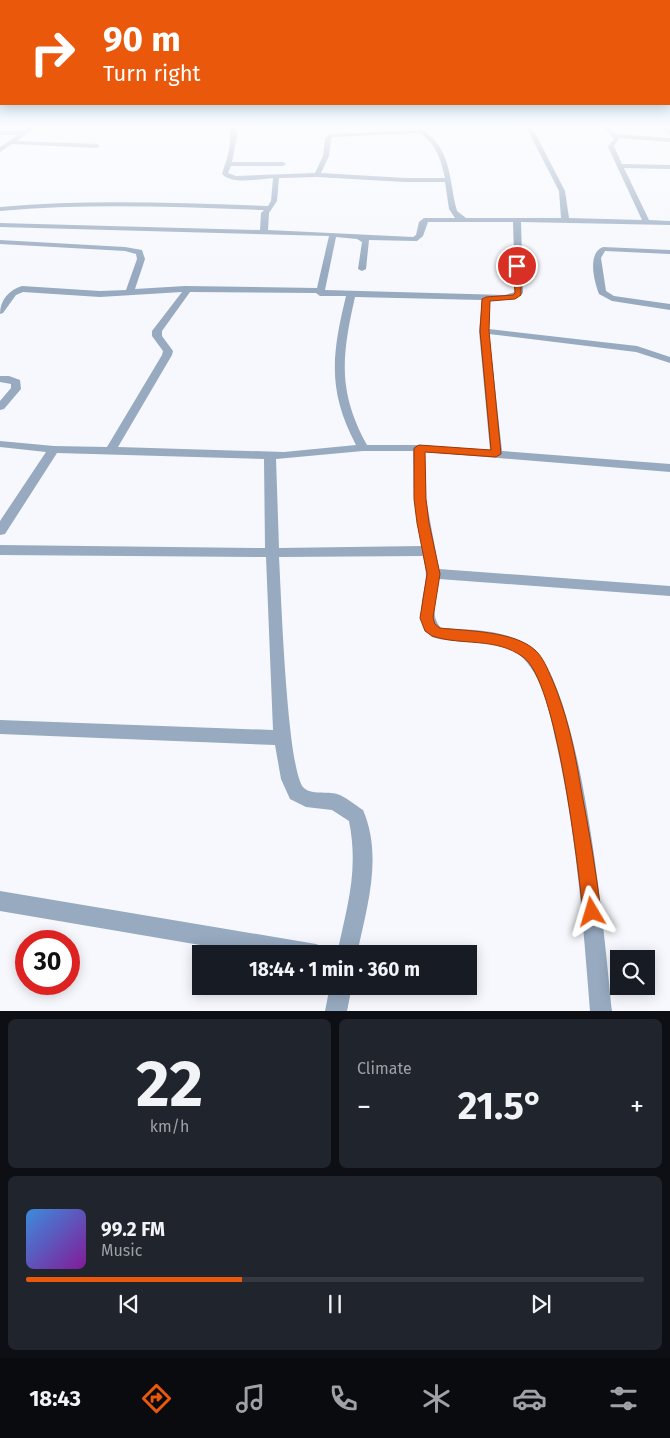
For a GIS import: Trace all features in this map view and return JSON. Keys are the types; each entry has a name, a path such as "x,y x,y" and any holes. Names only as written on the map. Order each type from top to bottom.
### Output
{"street":[{"path":"225,174 229,177 317,175 404,180 449,180"},
{"path":"447,174 454,212 463,219"},
{"path":"553,174 562,191 566,216 564,220"},
{"path":"626,174 647,223"},
{"path":"264,232 265,213 274,201 276,176"},
{"path":"0,208 116,204 270,208"},
{"path":"0,225 414,238 419,236 422,222 427,220 564,220 670,223"},
{"path":"0,290 22,289 100,294 188,289 486,299 505,298 519,293 517,220"},
{"path":"321,292 333,234"},
{"path":"359,237 366,240 362,269"},
{"path":"0,242 125,249 139,252 141,259 130,292"},
{"path":"670,252 603,249 598,252 597,258 602,292 605,295 612,298 670,307"},
{"path":"0,312 13,293 22,289"},
{"path":"111,450 167,355 168,351 157,336 157,331 188,289"},
{"path":"351,294 339,352 340,366 344,405 355,434 363,448"},
{"path":"486,299 484,331 496,454"},
{"path":"484,331 637,350 670,360"},
{"path":"0,379 9,379 16,382 16,389 0,407"},
{"path":"0,444 54,449 270,456 363,448 419,448 670,468"},
{"path":"419,448 420,499 433,574 426,618 429,627 436,633 496,640 514,645 530,654 541,671 552,697 566,749 585,856 601,1010"},
{"path":"1,527 54,449"},
{"path":"270,456 272,552 282,738 290,779 296,793 306,799 335,802 357,816 363,844 363,876 349,945"},
{"path":"0,550 429,551"},
{"path":"433,574 670,591"},
{"path":"0,727 282,738"},
{"path":"0,901 262,945"},
{"path":"336,1010 339,995"}],"route":[{"path":"517,266 519,293 505,298 486,299 484,331 496,454 419,448 420,499 433,574 426,618 429,627 436,633 496,640 514,645 530,654 541,671 552,697 566,749 585,856 592,912"}]}
